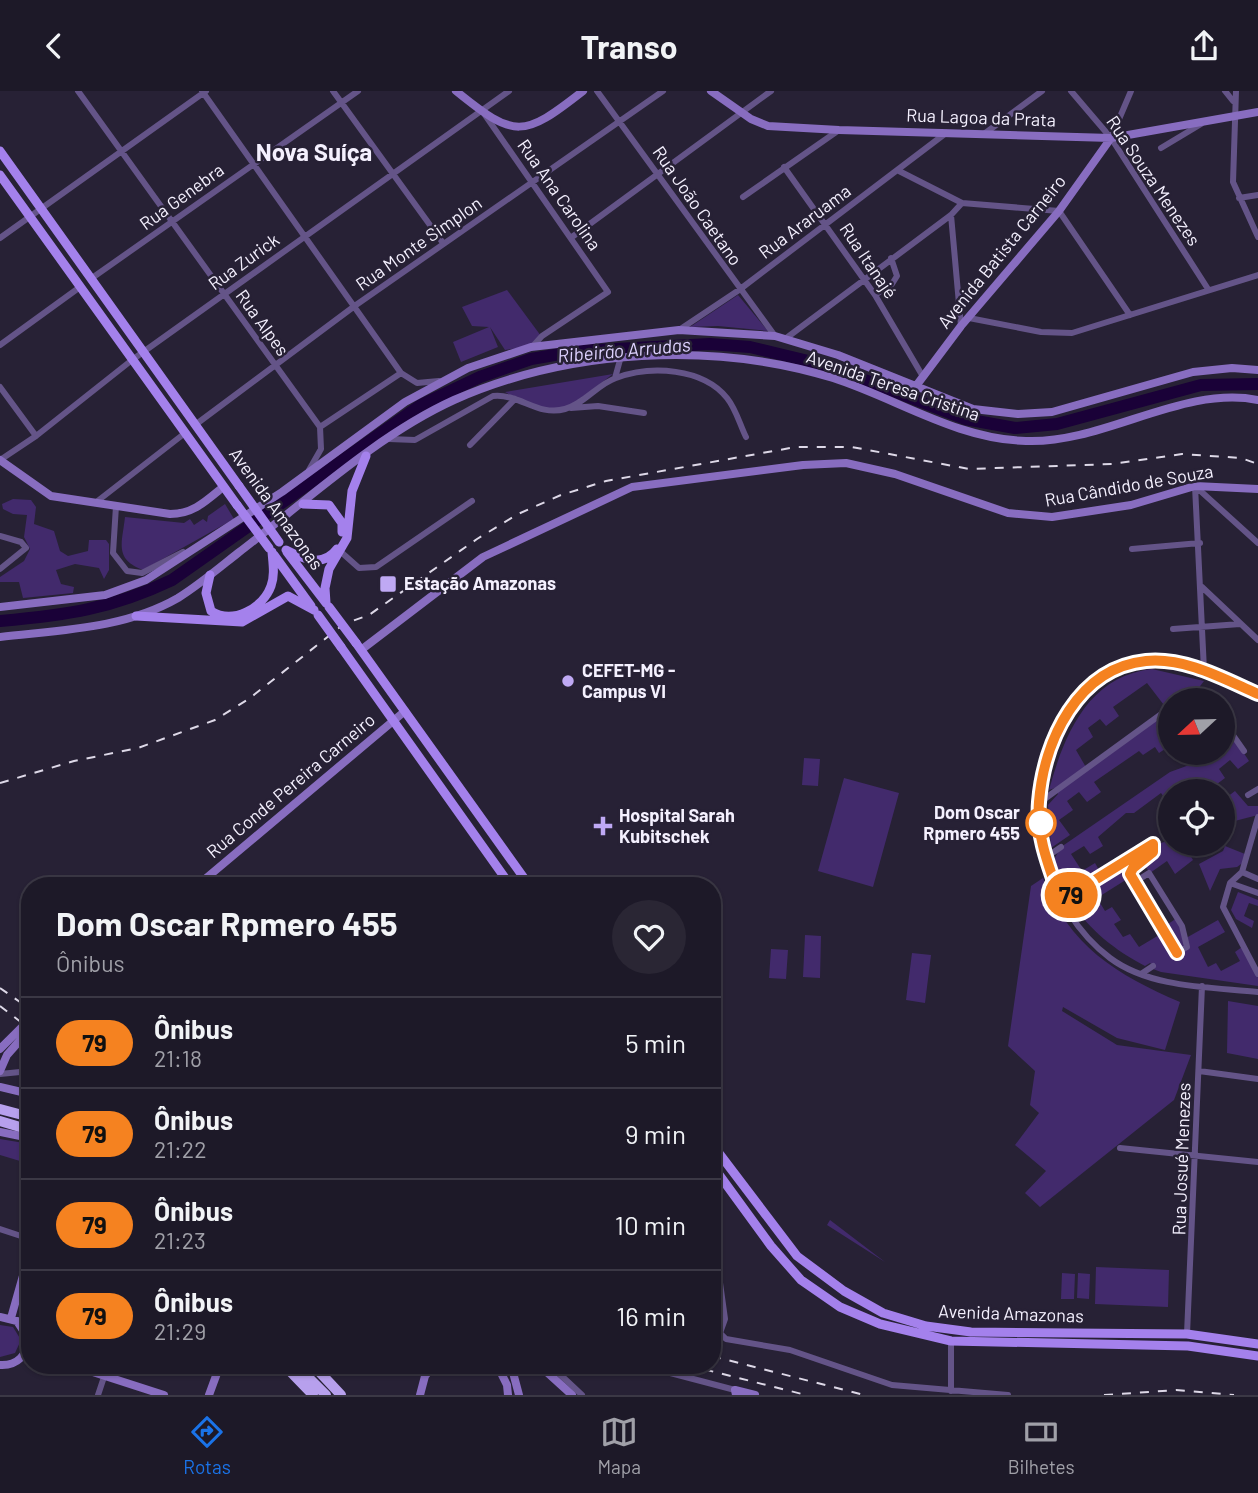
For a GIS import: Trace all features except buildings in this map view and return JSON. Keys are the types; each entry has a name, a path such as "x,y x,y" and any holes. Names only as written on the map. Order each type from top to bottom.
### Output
{"highway":[{"path":"0,1109 21,1115"},
{"path":"0,1121 21,1127"},
{"path":"293,1374 313,1395"},
{"path":"305,1374 326,1395"},
{"path":"321,1374 341,1395"}],"main road":[{"name":"Avenida Amazonas","path":"0,151 239,487 358,646 522,877"},
{"name":"Avenida Amazonas","path":"0,175 504,877"},
{"path":"328,605 325,588 329,569 347,538 352,491 366,456"},
{"path":"286,550 313,561 333,554 340,545 342,523 329,505 303,504"},
{"path":"210,575 206,602 211,611 220,616 242,614 258,604 271,587 274,571 270,550"},
{"path":"136,616 161,615 216,622 242,622 288,596 316,613"},
{"path":"341,648 354,653 358,646"},
{"name":"Avenida Amazonas","path":"721,1156 797,1256 844,1291 883,1313 926,1327 971,1332 1187,1334 1258,1344"},
{"name":"Avenida Amazonas","path":"721,1178 771,1246 800,1280 821,1296 880,1324 951,1341 1188,1346 1258,1356"}],"street":[{"name":"Rua Alpes","path":"78,91 320,427"},
{"path":"333,91 443,243"},
{"name":"Rua Genebra","path":"92,278 358,91"},
{"path":"456,91 484,114 510,127 527,127 546,119 583,91"},
{"name":"Rua Zurick","path":"0,460 36,436 144,351 305,235 392,173 484,114 509,91"},
{"name":"Rua João Caetano","path":"597,91 775,336"},
{"name":"Rua Monte Simplon","path":"195,425 443,243 663,91"},
{"name":"Rua Lagoa da Prata","path":"712,91 740,112 768,126 839,130 1111,138 1258,112"},
{"path":"572,237 771,91"},
{"path":"984,134 1042,91"},
{"name":"Rua Souza Menezes","path":"1071,91 1111,138 1208,289"},
{"path":"1111,138 1131,91"},
{"path":"1224,91 1233,101"},
{"path":"1236,91 1233,101 1233,182 1258,237"},
{"path":"0,238 204,92 401,373 417,383 441,380"},
{"name":"Rua Ana Carolina","path":"484,114 608,292 542,336 531,347"},
{"path":"1161,148 1206,121"},
{"path":"743,197 839,130"},
{"name":"Rua Araruama","path":"679,330 739,290 825,222 898,171 946,133"},
{"name":"Avenida Batista Carneiro","path":"916,386 961,326 1059,211 1111,138"},
{"name":"Rua Itanajé","path":"784,167 875,295 922,375"},
{"path":"898,171 962,203 1059,211 1130,315"},
{"path":"1239,198 1258,195"},
{"path":"785,339 951,215 962,203"},
{"path":"951,215 961,326"},
{"path":"875,295 892,284 897,276 891,258"},
{"path":"969,318 1041,332 1072,333 1258,275"},
{"path":"0,345 80,287"},
{"name":"Avenida Teresa Cristina","path":"0,607 76,600 128,589 173,565 306,475 379,419 441,380 531,347 679,330 775,336 838,355 973,409 1018,414 1052,412 1193,372 1232,368 1258,370"},
{"name":"Avenida Teresa Cristina","path":"0,637 89,628 136,616 177,598 389,439 452,401 514,378 569,364 690,355 737,356 772,362 835,379 933,420 986,436 1020,441 1045,442 1094,432 1207,399 1258,400"},
{"path":"615,378 620,360"},
{"path":"565,409 615,378 653,370 692,375 717,387 729,400 746,437"},
{"path":"306,475 321,449 320,427 401,373"},
{"path":"0,387 36,436"},
{"path":"389,439 415,440 493,395 504,394 531,408 598,406 643,413"},
{"path":"470,445 515,399"},
{"path":"93,504 185,433"},
{"path":"0,460 51,496 93,504 184,514 223,487"},
{"name":"Rua Cândido de Souza","path":"358,646 483,557 603,498 632,487 822,463 859,465 895,474 986,506 1030,517 1052,517 1129,506 1195,487 1258,488"},
{"path":"1195,487 1200,543 1204,670"},
{"path":"1195,487 1258,543"},
{"path":"341,552 359,568 376,567 472,501"},
{"path":"116,506 113,552 120,564 132,573 142,573 218,534"},
{"path":"0,536 26,548 0,569"},
{"path":"1132,549 1200,543"},
{"path":"1202,587 1258,639"},
{"path":"1173,629 1240,624"},
{"path":"1258,694 1204,670 1148,661 1105,674 1078,695 1058,732 1039,803 1045,858 1061,901 1086,936 1110,958 1141,974 1202,986 1258,992"},
{"name":"Rua Conde Pereira Carneiro","path":"208,877 405,711"},
{"path":"1039,803 1158,716"},
{"path":"1236,740 1244,751"},
{"path":"1248,795 1258,789"},
{"path":"1258,817 1242,872 1230,883 1223,907 1258,974"},
{"path":"1061,901 1153,844 1153,852 1131,871 1135,882 1177,953 1188,947 1182,926 1149,873 1135,882"},
{"path":"1045,858 1060,847"},
{"path":"1242,872 1258,879"},
{"path":"1230,883 1258,893"},
{"path":"1141,974 1153,966"},
{"name":"Rua Josué Menezes","path":"1187,1334 1202,986"},
{"path":"0,1049 21,1028"},
{"path":"21,1039 7,1055 0,1073 21,1072"},
{"path":"1199,1071 1258,1079"},
{"path":"0,1087 21,1092"},
{"path":"0,1132 21,1136"},
{"path":"1120,1148 1258,1162"},
{"path":"0,1229 21,1236"},
{"path":"11,1318 21,1283"},
{"path":"721,1283 725,1309 721,1329"},
{"path":"0,1318 11,1318 21,1327"},
{"path":"721,1333 732,1342 759,1343 790,1350 892,1385 1008,1395"},
{"path":"951,1341 951,1391"},
{"path":"0,1365 14,1363 21,1358"},
{"path":"98,1395 104,1374 164,1395"},
{"path":"209,1395 217,1374"},
{"path":"419,1395 427,1374"},
{"path":"502,1374 508,1395"},
{"path":"513,1374 519,1395"},
{"path":"551,1374 578,1394"},
{"path":"560,1374 578,1394"},
{"path":"563,1374 565,1378"},
{"path":"672,1374 749,1394"}],"shaded area":[{"path":"507,290 541,336 532,346 505,350 490,327 498,347 461,362 453,342 489,327 472,326 462,307"},
{"path":"738,295 768,331 718,326 690,327"},
{"path":"613,374 573,403 550,410 523,402 505,392"},
{"path":"13,499 31,500 36,507 34,524 54,531 60,551 68,556 88,551 89,540 106,540 109,544 109,570 104,579 99,568 75,564 56,570 61,584 74,587 73,593 23,598 19,582 0,582 0,577 24,561 30,549 24,537 27,515 13,514 3,509 2,504"},
{"path":"225,504 234,519 143,570 134,566 124,556 122,543 125,517 184,523 190,519 194,525 203,519 207,522 208,516"},
{"path":"1152,669 1204,681 1199,688 1158,688 1158,697 1147,683 1113,707 1119,716 1106,726 1100,719 1088,728 1093,737 1076,750 1087,769 1158,716 1158,752 1155,747 1143,755 1139,751 1094,782 1101,792 1087,802 1079,792 1067,801 1073,810 1059,820 1070,835 1051,848 1048,805 1058,794 1055,788 1049,790 1062,749 1082,712 1095,696 1111,683 1130,674"},
{"path":"1236,741 1249,761 1238,769 1234,765"},
{"path":"804,758 820,759 818,786 802,785"},
{"path":"1189,765 1224,765 1219,769 1225,778 1160,779"},
{"path":"844,778 899,793 873,887 818,871"},
{"path":"1158,780 1158,795 1134,813 1126,813 1098,837 1103,846 1090,854 1084,846 1071,854 1082,871 1095,863 1099,870 1069,891 1064,890 1053,861 1061,847"},
{"path":"1235,791 1248,806 1258,806 1258,815 1235,821"},
{"path":"1158,844 1158,856 1191,856 1193,860 1175,874 1167,861 1150,873 1143,863 1133,868 1132,876 1097,898 1105,911 1112,907 1121,920 1114,924 1123,937 1130,934 1139,947 1164,932 1162,928 1177,918 1186,938 1218,920 1225,932 1198,947 1208,967 1216,963 1221,971 1240,961 1235,952 1242,947 1258,978 1258,986 1161,972 1153,969 1155,968 1150,963 1145,966 1103,938 1070,901 1077,895 1075,892"},
{"path":"1235,850 1245,854 1244,862 1237,867 1220,869 1210,891 1199,864 1214,856 1235,856"},
{"path":"1043,878 1054,902 1081,940 1116,969 1180,1002 1165,1050 1117,1038 1063,1007 1062,1011 1117,1045 1191,1055 1174,1100 1040,1207 1025,1193 1046,1171 1015,1145 1039,1113 1030,1105 1035,1071 1008,1046 1031,886"},
{"path":"1238,892 1258,900 1258,906 1249,903 1244,916 1254,921 1252,928 1236,919 1231,910"},
{"path":"805,935 821,936 820,978 803,977"},
{"path":"771,949 788,950 786,979 769,978"},
{"path":"912,953 931,955 925,1003 906,1000"},
{"path":"1228,1001 1258,1006 1258,1059 1227,1053"},
{"path":"0,1139 21,1142 21,1161 0,1155"},
{"path":"830,1220 885,1262 827,1225"},
{"path":"1096,1267 1169,1270 1168,1307 1095,1304"},
{"path":"1062,1273 1075,1274 1074,1299 1061,1299"},
{"path":"1078,1273 1090,1274 1089,1299 1077,1298"},
{"path":"0,1325 13,1327 21,1340 15,1353 0,1357"}],"waterway":[{"name":"Ribeirão Arrudas","path":"0,621 88,609 129,598 172,580 421,405 480,377 531,359 578,351 710,344 750,347 829,366 965,419 1015,428 1057,424 1201,385 1258,384"}],"railway":[{"path":"0,783 74,761 138,748 215,720 250,698 344,624 369,615 477,539 518,514 561,495 606,481 796,447 852,447 969,469 1112,464 1182,454 1241,458 1258,464"},
{"path":"0,988 21,1003"},
{"path":"0,1006 21,1022"},
{"path":"721,1358 864,1395"},
{"path":"721,1374 806,1395"},
{"path":"1104,1395 1176,1390 1234,1395"}],"bus line":[{"name":"79","path":"1177,953 1130,874 1133,868 1153,852 1153,844 1061,901 1045,858 1041,833 1039,803 1047,764 1058,732 1078,695 1105,674 1126,666 1148,661 1181,664 1204,670 1258,694"}],"place":[{"name":"Estação Amazonas","path":"388,584"},
{"name":"CEFET-MG - Campus VI","path":"568,681"},
{"name":"Dom Oscar Rpmero 455","path":"1041,823"},
{"name":"Hospital Sarah Kubitschek","path":"603,826"}],"district":[{"name":"Nova Suíça","path":"314,153"}]}
